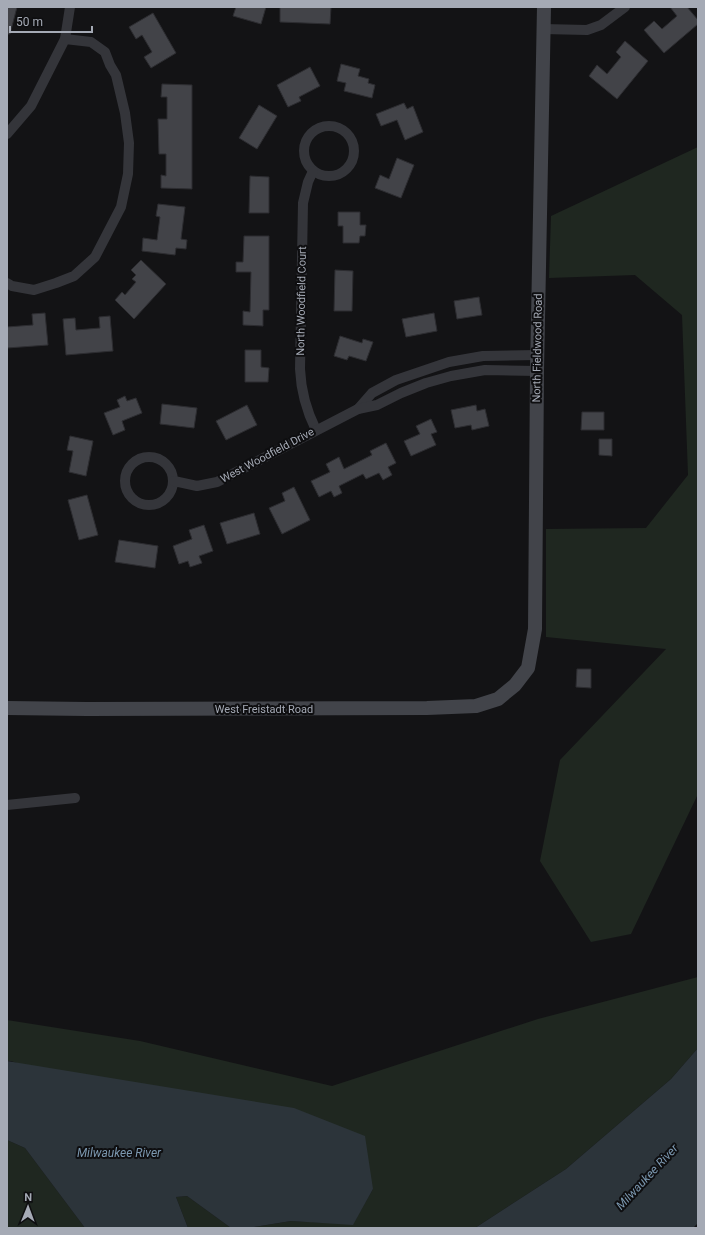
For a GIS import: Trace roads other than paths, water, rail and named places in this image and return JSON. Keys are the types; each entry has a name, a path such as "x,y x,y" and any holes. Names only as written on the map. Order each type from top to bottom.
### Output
{"street":[{"path":"7,134 31,106 65,39 70,7"},
{"name":"North Fieldwood Road","path":"515,685 528,668 535,629 537,355 544,7"},
{"path":"543,29 587,30 601,25 626,7"},
{"path":"7,283 12,286 34,290 74,276 95,257 121,207 128,174 129,143 125,113 116,76 105,52 91,42 65,39"},
{"path":"324,126 332,126 347,134 352,140 354,149 350,165 337,175 320,175 313,171 307,165 304,153 305,141 310,134 316,129 324,126"},
{"name":"North Woodfield Court","path":"313,171 308,182 303,204 300,369 303,398 316,430"},
{"name":"West Woodfield Drive","path":"358,409 372,393 396,380 421,370 449,362 483,356 537,355"},
{"path":"483,356 484,370"},
{"path":"421,370 426,383"},
{"name":"West Woodfield Drive","path":"174,481 197,486 217,482 358,409 377,405 400,393 426,383 451,376 484,370 537,371"},
{"path":"147,457 162,461 168,466 174,481 169,496 155,505 147,505 132,499 125,484 125,476 133,463 147,457"},
{"name":"West Freistadt Road","path":"7,708 110,709 455,707 476,706 498,699 515,685"},
{"path":"7,805 75,798"}],"water":[{"name":"Milwaukee River","path":"698,1048 698,1223 693,1228 475,1228 566,1169 671,1079"},
{"name":"Milwaukee River","path":"7,1061 294,1108 365,1136 373,1189 353,1225 291,1221 254,1227 231,1228 187,1196 176,1197 188,1228 85,1228 25,1148 7,1140"}]}
